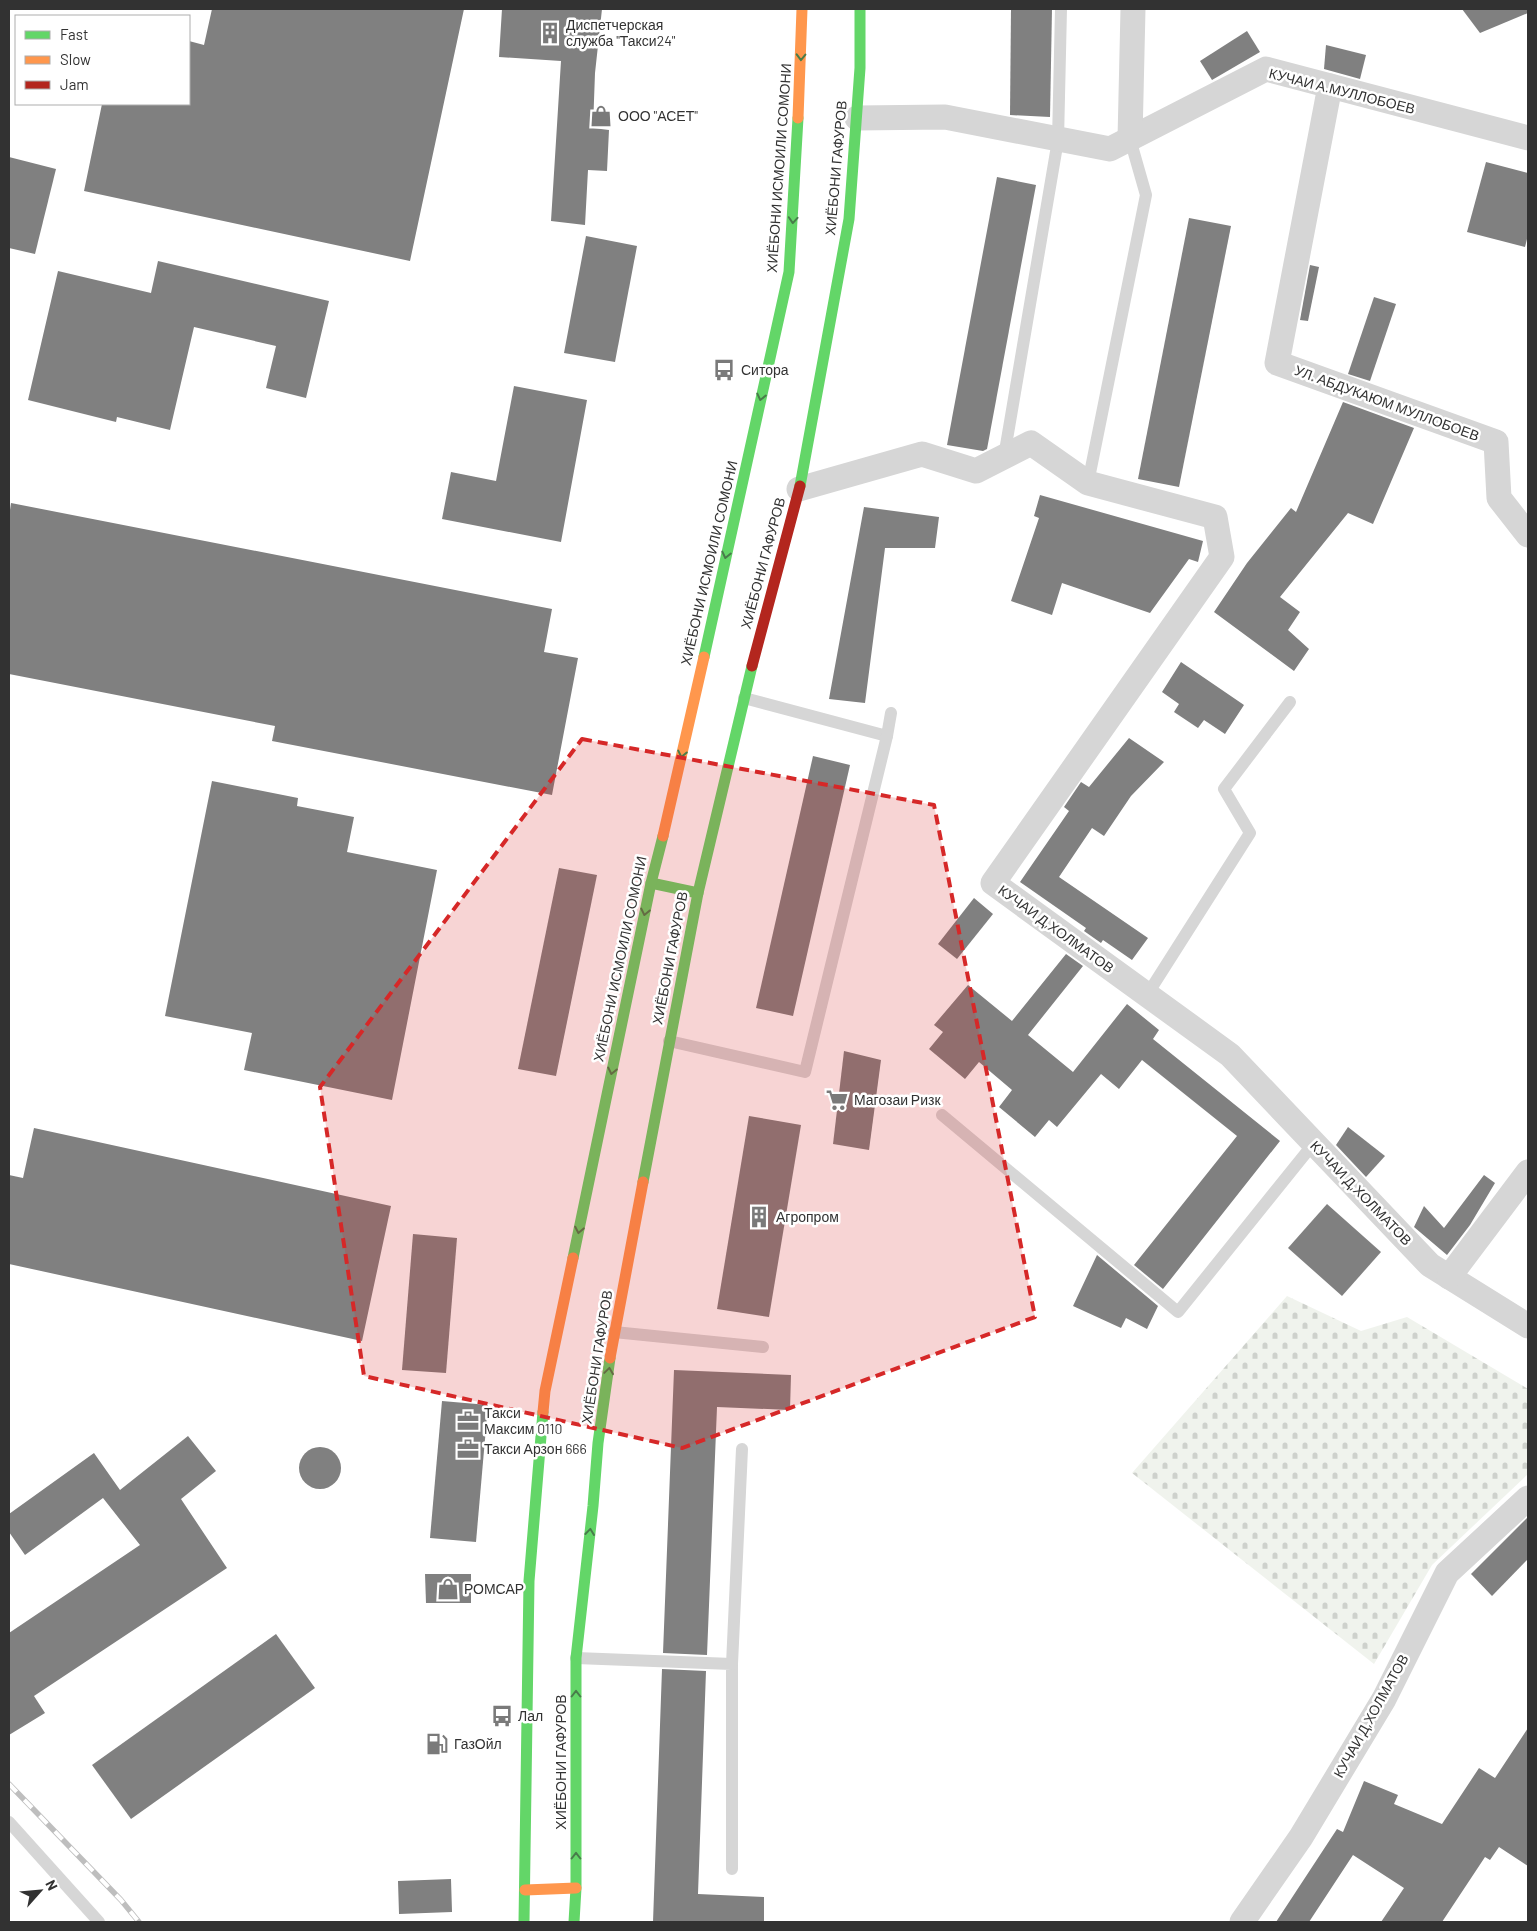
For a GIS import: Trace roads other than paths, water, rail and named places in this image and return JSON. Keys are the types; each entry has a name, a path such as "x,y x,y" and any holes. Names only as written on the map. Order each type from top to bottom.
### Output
{"highway":[{"name":"ХИЁБОНИ ИСМОИЛИ СОМОНИ","path":"524,1922 529,1581 545,1391 651,883 681,760 789,272 796,167 802,9"},
{"name":"ХИЁБОНИ ГАФУРОВ","path":"574,1922 576,1888 576,1658 598,1443 614,1332 698,893 766,608 799,489 849,219 860,68 860,9"},
{"path":"651,883 698,893"},
{"path":"525,1890 576,1888"}],"street":[{"path":"857,118 946,117 1058,140 1120,144 1133,9"},
{"name":"КУЧАИ А.МУЛЛОБОЕВ","path":"1120,144 1266,70 1528,138"},
{"name":"УЛ. АБДУКАЮМ МУЛЛОБОЕВ","path":"1330,86 1278,363 1496,442 1499,498 1528,535"},
{"path":"799,489 922,454 976,471 1030,443 1088,483"},
{"name":"КУЧАИ Д,ХОЛМАТОВ","path":"1088,483 1215,517 1222,557 993,883 1230,1055 1430,1266 1528,1326"},
{"path":"1449,1277 1528,1172"},
{"name":"КУЧАИ Д,ХОЛМАТОВ","path":"1242,1922 1301,1837 1384,1699 1447,1573 1528,1498"}],"lane":[{"path":"1004,457 1058,140 1060,9"},
{"path":"1088,483 1146,195 1120,144"},
{"path":"744,698 887,736"},
{"path":"1148,995 1250,833 1224,789 1290,702"},
{"path":"669,1041 805,1072 891,713"},
{"path":"942,1115 1178,1312 1314,1143"},
{"path":"614,1332 762,1347"},
{"path":"732,1869 732,1664 742,1449"},
{"path":"576,1658 732,1664"},
{"path":"9,1822 99,1922"}],"railway":[{"path":"9,1784 121,1900 139,1922"}],"place":[{"name":"Диспетчерская служба \"Такси24\"","path":"550,33"},
{"name":"ООО \"АСЕТ\"","path":"601,116"},
{"name":"Ситора","path":"724,370"},
{"name":"Магозаи Ризк","path":"837,1100"},
{"name":"Агропром","path":"759,1217"},
{"name":"Такси Максим 0110","path":"468,1421"},
{"name":"Такси Арзон 666","path":"468,1449"},
{"name":"РОМСАР","path":"448,1589"},
{"name":"Лал","path":"502,1716"},
{"name":"ГазОйл","path":"437,1744"}]}
